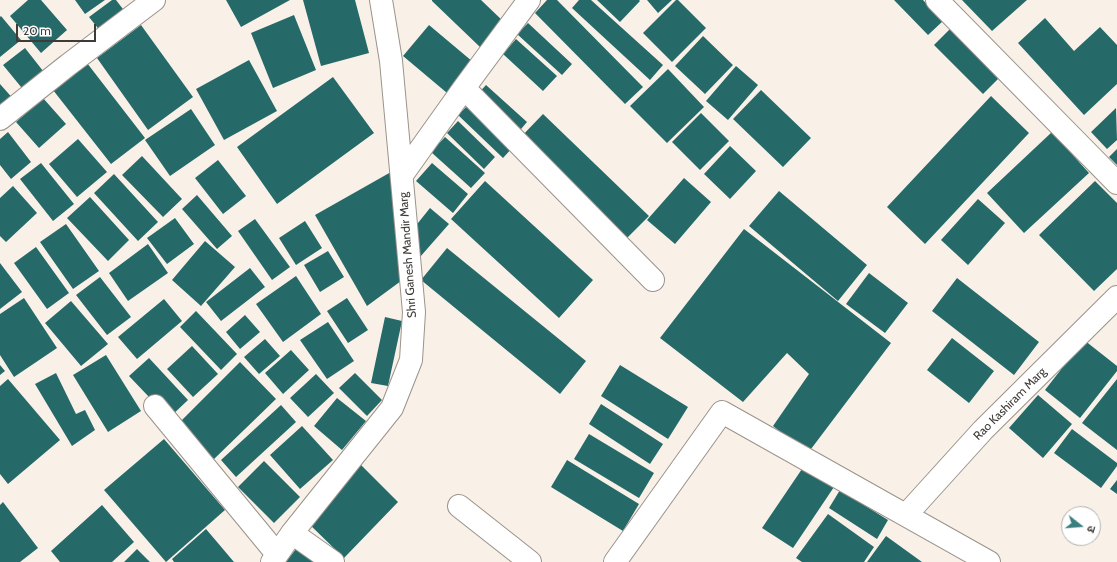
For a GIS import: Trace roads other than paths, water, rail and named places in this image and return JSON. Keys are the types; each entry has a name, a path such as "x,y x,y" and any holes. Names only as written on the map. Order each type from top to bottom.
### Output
{"street":[{"path":"0,119 154,0"},
{"name":"Shri Ganesh Mandir Marg","path":"275,558 292,533 392,408 411,360 414,312 391,61 381,0"},
{"path":"402,175 529,0"},
{"path":"937,0 1117,183"},
{"path":"464,88 653,280"},
{"name":"Rao Kashiram Marg","path":"906,515 983,430 1117,297"},
{"path":"155,406 275,558"},
{"path":"615,562 722,412 989,562"},
{"path":"459,506 530,562"},
{"path":"292,533 333,562"}]}
